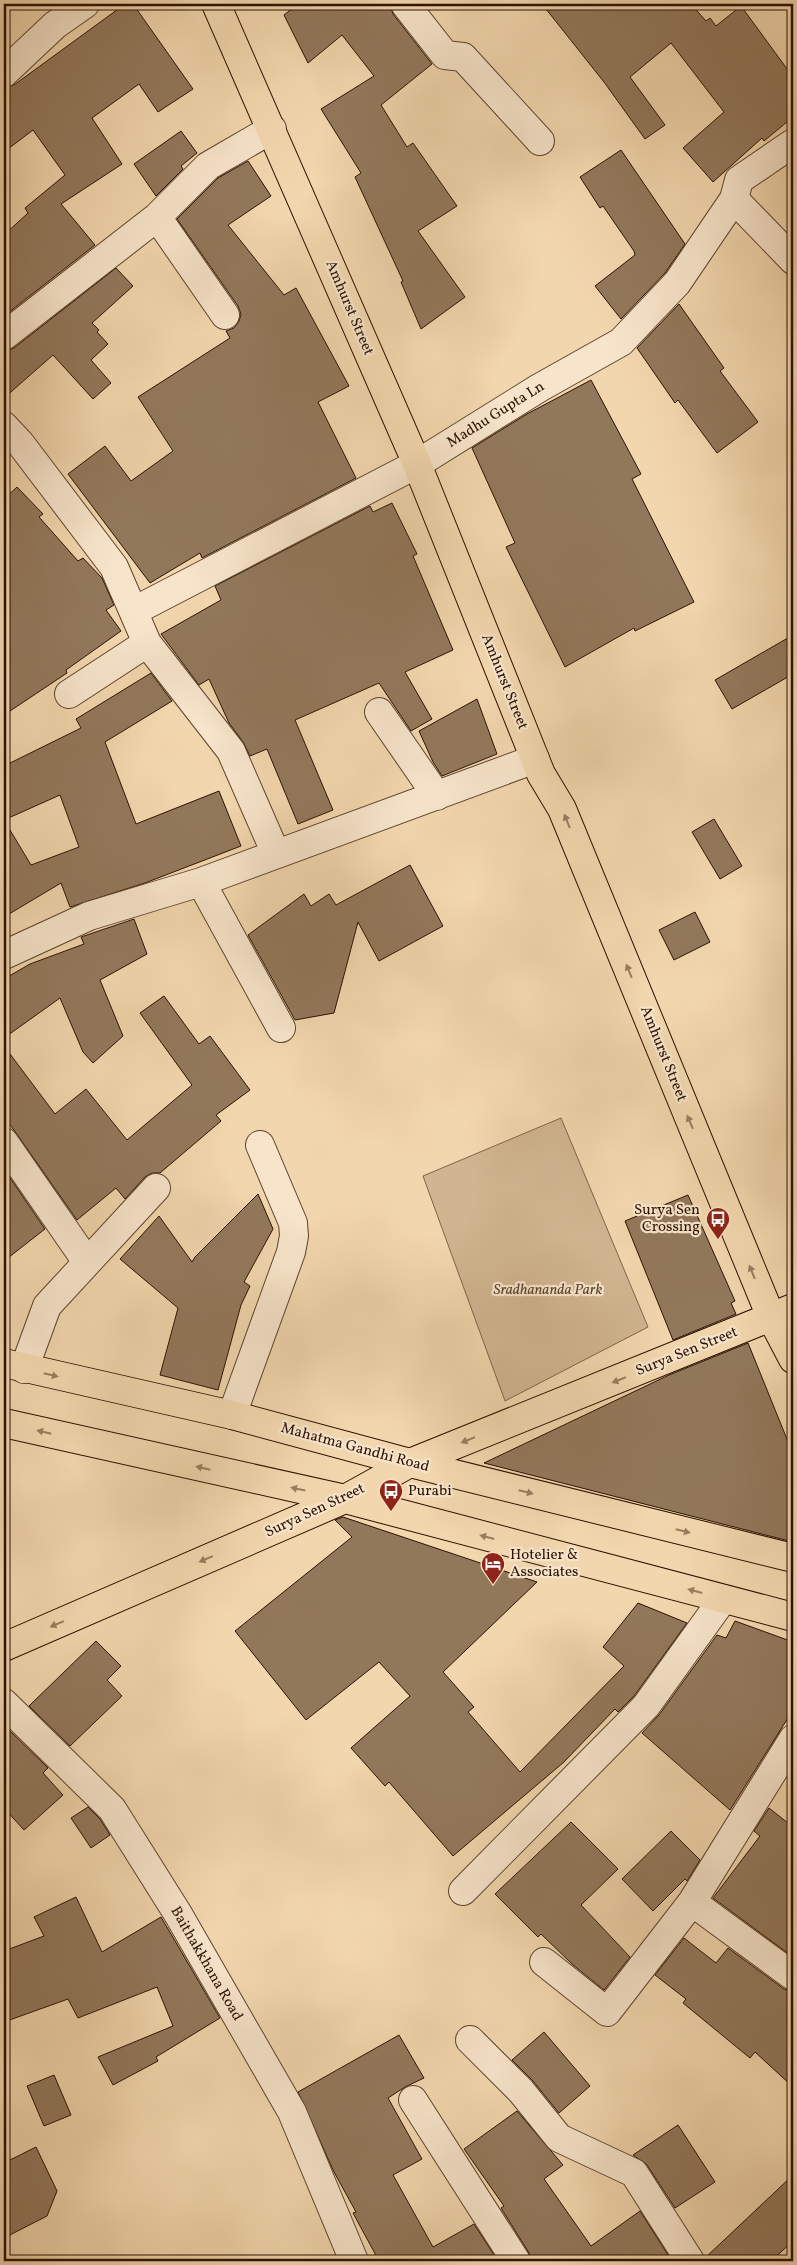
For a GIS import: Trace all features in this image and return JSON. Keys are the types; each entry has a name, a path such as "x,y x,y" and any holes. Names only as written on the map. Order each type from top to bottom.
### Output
{"main road":[{"name":"Amhurst Street","path":"216,4 417,464 541,774 562,809 782,1312 793,1359"},
{"name":"Surya Sen Street","path":"4,1647 345,1499 410,1463 782,1312"},
{"name":"Mahatma Gandhi Road","path":"14,1366 232,1415 410,1463 793,1558"},
{"path":"4,1423 345,1499 793,1617"}],"street":[{"path":"4,73 55,24 85,4"},
{"path":"405,4 445,55 463,57 540,141"},
{"path":"4,336 157,217 208,166 272,129"},
{"name":"Madhu Gupta Ln","path":"134,611 417,464 539,388 621,342 677,283 734,199 739,180 793,144"},
{"path":"734,199 793,260"},
{"path":"157,217 225,315"},
{"path":"4,426 20,443 114,567 147,643 231,751 276,854"},
{"path":"69,694 147,643"},
{"path":"379,712 436,796"},
{"path":"4,955 89,916 201,882 535,759"},
{"path":"201,882 281,1028"},
{"path":"4,1142 87,1262"},
{"path":"232,1415 291,1252 294,1236 293,1222 260,1145"},
{"path":"14,1366 47,1306 156,1188"},
{"path":"463,1890 646,1706 723,1599"},
{"name":"Baithakkhana Road","path":"4,1704 112,1809 178,1914 292,2112 354,2261"},
{"path":"544,1962 607,2012 692,1902 793,1739"},
{"path":"692,1902 793,1976"},
{"path":"470,2040 521,2091 559,2138 634,2173 690,2261"},
{"path":"413,2100 516,2261"}],"green space":[{"name":"Sradhananda Park","path":"561,1118 648,1327 505,1401 423,1176"}],"building":[{"path":"125,4 133,4 193,89 158,112 139,84 92,118 122,164 61,204 95,245 4,316 4,235 28,213 25,208 65,175 33,130 4,152 4,88 14,85"},
{"path":"298,4 390,4 393,14 432,64 381,105 407,147 413,143 457,206 418,231 465,297 421,329 401,282 403,281 355,177 361,173 321,109 374,76 342,35 308,63 284,15"},
{"path":"542,4 691,4 706,21 710,18 716,26 741,6 793,77 793,117 764,141 762,138 713,182 683,148 724,112 671,43 630,77 665,125 645,139 604,82"},
{"path":"181,131 197,153 181,166 183,169 156,196 134,164"},
{"path":"621,150 685,244 665,273 621,319 595,286 635,255 634,251 603,206 600,208 580,177"},
{"path":"248,161 271,196 228,225 284,295 296,288 349,386 318,402 356,478 202,558 200,553 150,583 68,474 105,446 131,481 173,451 138,397 230,338 226,331 234,328 241,314 238,306 177,219 218,178"},
{"path":"116,268 133,286 92,323 108,344 91,360 111,383 93,399 53,355 4,398 4,351 14,348"},
{"path":"679,304 724,368 720,371 758,422 717,453 678,400 675,403 637,348"},
{"path":"591,380 641,474 632,479 694,602 635,631 634,628 565,667 506,547 515,543 472,448 527,414"},
{"path":"17,487 43,514 39,517 78,561 83,558 102,578 114,605 106,610 121,631 66,670 67,673 4,715 4,499"},
{"path":"392,503 417,554 413,556 453,650 405,672 432,719 411,731 379,683 295,720 333,810 298,824 267,749 250,756 243,742 229,723 209,679 199,685 161,634 221,600 215,586 370,506 373,512"},
{"path":"793,635 793,674 732,709 715,680"},
{"path":"151,673 172,701 105,742 136,824 219,791 241,846 145,883 70,907 61,883 4,917 4,820 4,766 81,728 76,719","holes":["60,795 79,847 31,865 4,820"]},
{"path":"477,699 497,754 442,776 433,762 419,731"},
{"path":"714,819 742,866 720,879 692,832"},
{"path":"410,865 443,926 379,961 358,922 334,1013 295,1020 248,935 304,894 311,906 329,894 336,905"},
{"path":"695,912 710,942 674,960 659,930"},
{"path":"134,919 147,954 100,980 123,1036 93,1063 83,1052 60,998 4,1038 4,979 30,964 84,944 81,937"},
{"path":"164,996 199,1044 210,1036 250,1090 216,1115 221,1121 160,1173 152,1173 145,1177 125,1199 116,1188 77,1220 4,1116 4,1046 55,1114 86,1089 127,1140 192,1085 140,1013"},
{"path":"6,1172 45,1229 4,1261 4,1173"},
{"path":"258,1194 273,1229 244,1282 250,1286 241,1305 218,1390 160,1375 178,1308 120,1259 159,1216 192,1262"},
{"path":"688,1195 735,1301 731,1303 736,1314 673,1340 625,1221"},
{"path":"748,1343 793,1454 793,1542 484,1463 669,1375"},
{"path":"343,1517 537,1582 443,1672 474,1707 468,1712 520,1772 624,1666 603,1647 638,1603 687,1623 634,1696 618,1712 615,1709 564,1762 453,1856 389,1782 385,1786 351,1748 410,1696 379,1662 306,1720 235,1631 352,1537 335,1520"},
{"path":"735,1621 793,1642 793,1710 730,1810 642,1733 659,1715 717,1635 726,1638"},
{"path":"96,1641 121,1666 107,1680 122,1696 70,1746 29,1706"},
{"path":"7,1728 48,1768 43,1773 63,1795 24,1830 4,1808 4,1730"},
{"path":"88,1807 100,1819 110,1835 91,1848 71,1818"},
{"path":"769,1808 793,1827 793,1957 713,1898 760,1836 754,1831"},
{"path":"571,1822 618,1869 581,1905 630,1957 604,1990 572,1964 541,1934 538,1937 495,1894"},
{"path":"671,1831 700,1860 687,1881 685,1879 653,1911 622,1879"},
{"path":"76,1897 102,1952 161,1917 220,2018 156,2057 158,2061 113,2085 98,2057 173,2026 157,1987 78,2018 68,1999 4,2022 4,1951 44,1936 34,1917"},
{"path":"684,1938 716,1963 728,1948 784,1989 793,1991 793,2087 755,2052 750,2058 683,2003 686,1999 655,1975"},
{"path":"544,2032 590,2086 559,2113 533,2081 512,2060"},
{"path":"399,2035 424,2078 388,2098 422,2159 393,2175 433,2247 474,2224 498,2261 379,2261 353,2213 356,2212 334,2172 298,2092"},
{"path":"54,2075 71,2115 44,2126 27,2086"},
{"path":"517,2111 563,2165 544,2179 591,2246 640,2211 672,2261 531,2261 529,2253 501,2208 504,2206 464,2149"},
{"path":"678,2125 715,2182 675,2208 647,2165 633,2155"},
{"path":"36,2147 57,2191 47,2216 4,2238 4,2163"},
{"path":"793,2175 793,2241 771,2261 705,2261 705,2258"}],"place":[{"name":"Surya Sen Crossing","path":"718,1240"},
{"name":"Purabi","path":"391,1512"},
{"name":"Hotelier & Associates","path":"493,1585"}]}
